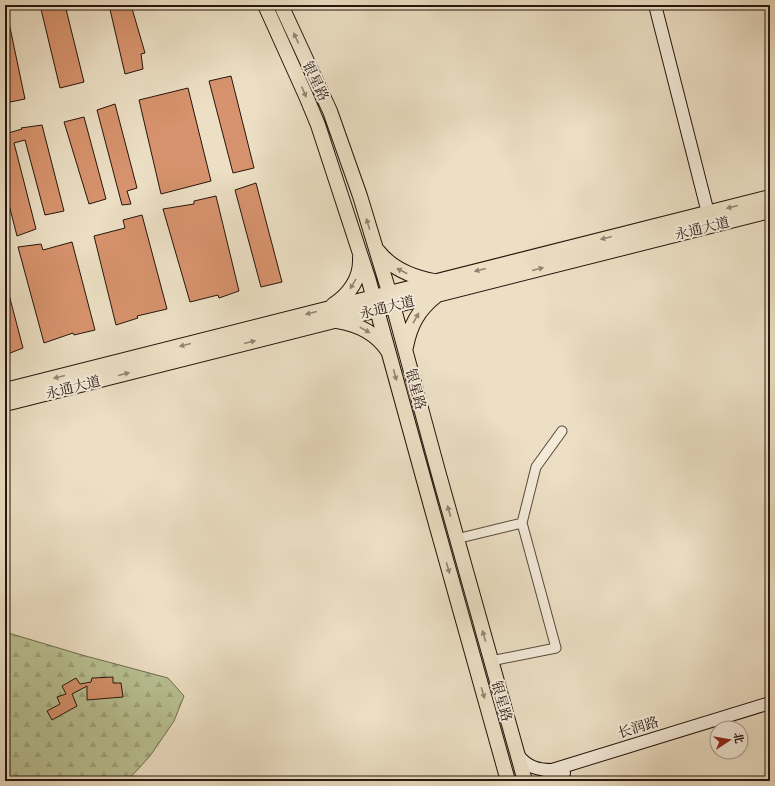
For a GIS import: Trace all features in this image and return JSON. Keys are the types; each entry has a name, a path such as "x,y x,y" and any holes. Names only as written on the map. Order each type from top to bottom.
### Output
{"main road":[{"name":"银星路","path":"265,5 318,125 376,303 508,781"},
{"name":"银星路","path":"281,5 330,111 344,147 376,247 392,299 456,539 525,781"},
{"path":"655,5 708,213"},
{"name":"永通大道","path":"437,288 770,197"},
{"name":"永通大道","path":"5,390 770,211"},
{"path":"376,247 387,261 402,272 419,278 437,288 415,318 405,350"},
{"path":"359,250 359,271 355,282 331,314 378,338 389,353"},
{"name":"永通大道","path":"5,404 331,314"},
{"name":"长润路","path":"518,755 525,764 540,770 552,770 770,703"},
{"name":"长润路","path":"545,781 554,776 770,710"}],"street":[{"path":"491,661 556,648 522,523 536,467 562,431"},
{"path":"456,539 522,523"}],"green space":[{"path":"5,632 82,655 168,678 184,696 174,721 150,756 127,781 5,781"}],"building":[{"path":"40,5 65,5 84,82 60,88"},
{"path":"109,5 131,5 145,53 141,54 143,69 125,74"},
{"path":"5,18 8,18 25,99 5,103"},
{"path":"231,76 254,168 233,173 209,81"},
{"path":"188,88 211,181 161,194 139,100"},
{"path":"115,104 137,188 127,191 131,204 122,205 97,110"},
{"path":"84,117 106,199 89,204 64,122"},
{"path":"42,125 64,211 45,215 25,140 14,143 36,229 17,236 5,189 5,134 22,129 21,128"},
{"path":"256,183 282,282 261,287 235,190"},
{"path":"216,196 239,291 219,298 218,295 190,302 163,209 194,204 194,201"},
{"path":"142,215 167,309 137,316 138,318 116,325 94,236 125,228 123,220"},
{"path":"72,242 95,330 74,335 73,333 44,343 18,247 41,244 43,250"},
{"path":"5,287 7,287 23,348 5,355"},
{"path":"113,677 113,683 121,683 123,697 87,700 87,686 72,694 77,706 52,720 47,711 60,704 57,697 66,694 62,686 76,678 80,684 91,682 92,678"}]}
